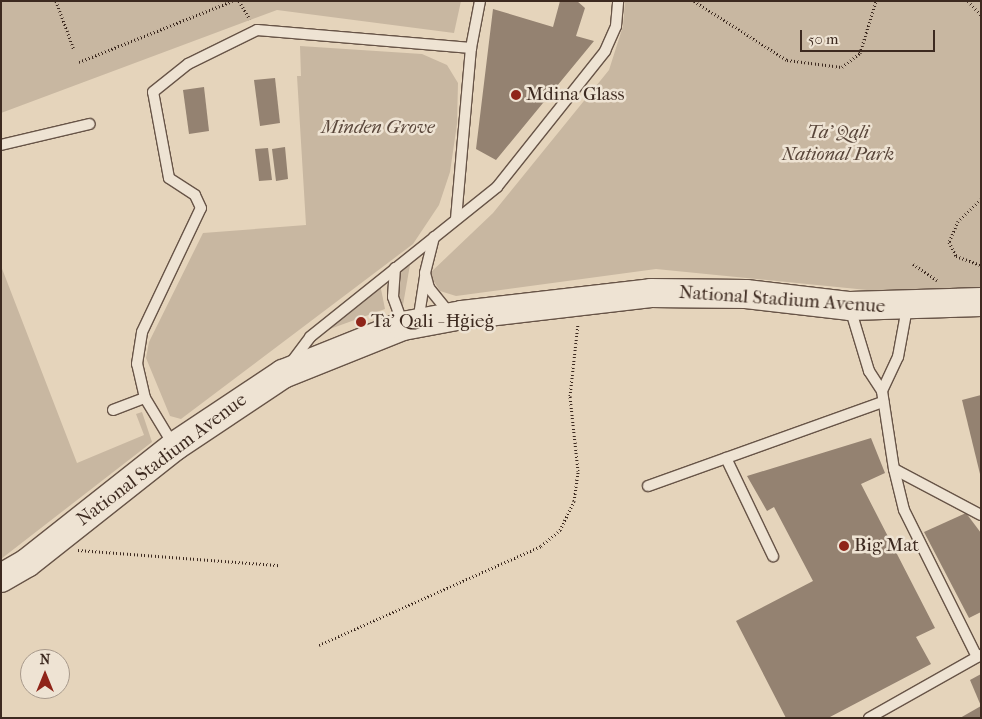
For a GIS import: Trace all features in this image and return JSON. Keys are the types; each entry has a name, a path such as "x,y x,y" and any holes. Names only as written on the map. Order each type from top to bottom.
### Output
{"main road":[{"name":"National Stadium Avenue","path":"1,578 62,536 175,446 283,374 411,325 452,316 582,299 697,292 850,306 907,308 981,302"}],"lane":[{"path":"456,219 471,48 480,1"},
{"path":"283,374 310,337 497,188 605,51 616,26 618,1"},
{"path":"175,446 145,398 137,364 142,332 201,208 195,195 169,178 153,92 188,64 257,30 471,48"},
{"path":"1,145 90,124"},
{"path":"411,325 435,236"},
{"path":"395,268 394,297 411,325"},
{"path":"425,273 429,288 452,316"},
{"path":"850,306 869,371 882,397 894,469 904,510 979,656 869,718"},
{"path":"648,486 726,458 882,397 898,357 907,308"},
{"path":"113,410 145,398"},
{"path":"726,458 772,556"},
{"path":"894,469 981,515"}],"path":[{"path":"56,1 74,50"},
{"path":"79,62 232,1"},
{"path":"239,1 257,30"},
{"path":"694,1 787,60 842,67 860,53 876,1"},
{"path":"968,1 981,15"},
{"path":"981,199 958,221 949,242 956,256 981,266"},
{"path":"913,264 941,283"},
{"path":"319,645 541,546 560,530 574,501 578,471 570,396 582,299"},
{"path":"62,536 73,550 280,565"}],"green space":[{"path":"1,1 461,1 454,33 277,10 1,113"},
{"name":"Ta' Qali National Park","path":"625,1 981,1 981,287 907,294 656,269 456,296 440,291 429,274 493,213 609,70 623,26"},
{"name":"Minden Grove","path":"300,46 422,54 447,65 458,83 457,124 450,172 439,205 413,244 181,419 170,416 146,358 149,342 203,233 306,225 297,76 301,76"},
{"path":"411,259 403,305 397,299 397,273"},
{"path":"1,266 77,463 144,435 136,414 142,412 152,442 1,559"},
{"path":"380,284 385,309 316,334"}],"building":[{"name":"Mdina Glass","path":"560,1 577,1 585,8 576,36 594,41 496,160 476,149 493,9 553,27"},
{"path":"275,78 280,123 260,126 254,80"},
{"path":"204,87 209,131 189,134 183,90"},
{"path":"285,147 288,179 276,181 272,149"},
{"path":"268,148 272,180 259,181 255,149"},
{"path":"981,395 981,474 980,474 962,400"},
{"name":"Big Mat","path":"871,438 885,473 861,484 935,628 916,637 931,664 828,718 786,718 736,621 813,581 774,507 767,511 747,476"},
{"path":"966,513 981,533 981,612 969,618 924,532"},
{"path":"981,674 981,706 970,680"},
{"path":"981,706 981,718 960,718"}],"place":[{"name":"Mdina Glass","path":"516,95"},
{"name":"Ta' Qali - Ħġieġ","path":"361,322"},
{"name":"Big Mat","path":"844,546"}]}
